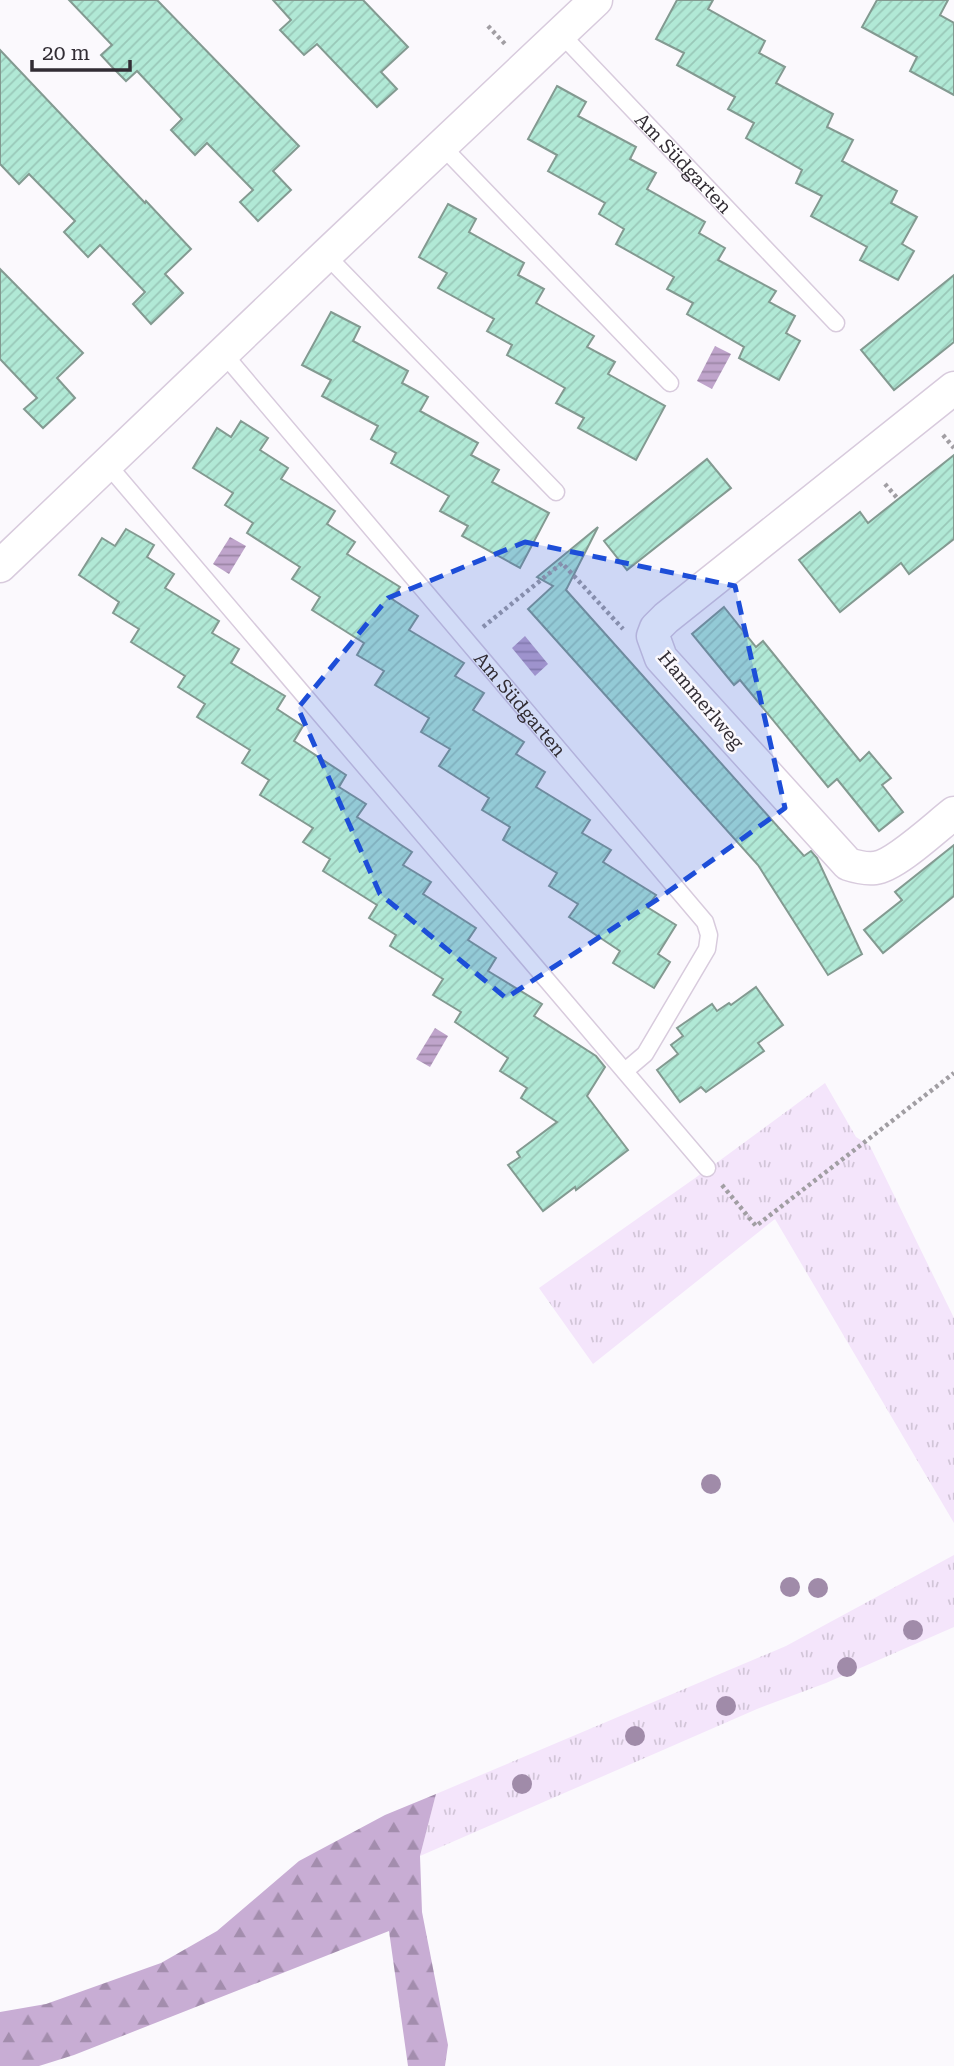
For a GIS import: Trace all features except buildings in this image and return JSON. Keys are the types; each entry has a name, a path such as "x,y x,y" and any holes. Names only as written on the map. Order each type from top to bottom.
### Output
{"street":[{"path":"0,566 596,0"},
{"name":"Hammerlweg","path":"954,388 666,618 656,628 653,636 661,658 848,864 862,868 878,868 892,862 954,813"}],"lane":[{"name":"Am Südgarten","path":"561,34 836,323"},
{"path":"442,146 670,383"},
{"path":"326,255 556,492"},
{"name":"Am Südgarten","path":"223,353 705,922 709,935 707,949 645,1054 625,1071"},
{"path":"107,464 707,1168"}],"path":[{"path":"488,26 508,47"},
{"path":"879,476 898,499"},
{"path":"467,641 562,563 627,634 653,636"},
{"path":"707,1168 756,1226 954,1073"}],"highlighted area":[{"path":"525,542 735,586 785,808 658,899 506,998 380,894 298,708 388,598"}],"green space":[{"path":"825,1083 856,1137 870,1146 954,1318 954,1523 775,1219 593,1364 539,1288"},
{"path":"954,1555 954,1627 826,1683 757,1709 420,1856 436,1794 786,1646"},
{"path":"436,1794 420,1856 422,1912 448,2045 445,2066 408,2066 389,1931 74,2055 39,2066 0,2066 0,2012 46,2004 161,1963 217,1931 299,1861 385,1815"}],"shaded area":[{"path":"715,346 731,354 712,389 697,381"},
{"path":"230,537 246,546 229,574 213,564"},
{"path":"525,636 548,664 535,676 512,648"},
{"path":"435,1028 448,1036 430,1067 416,1059"}]}
